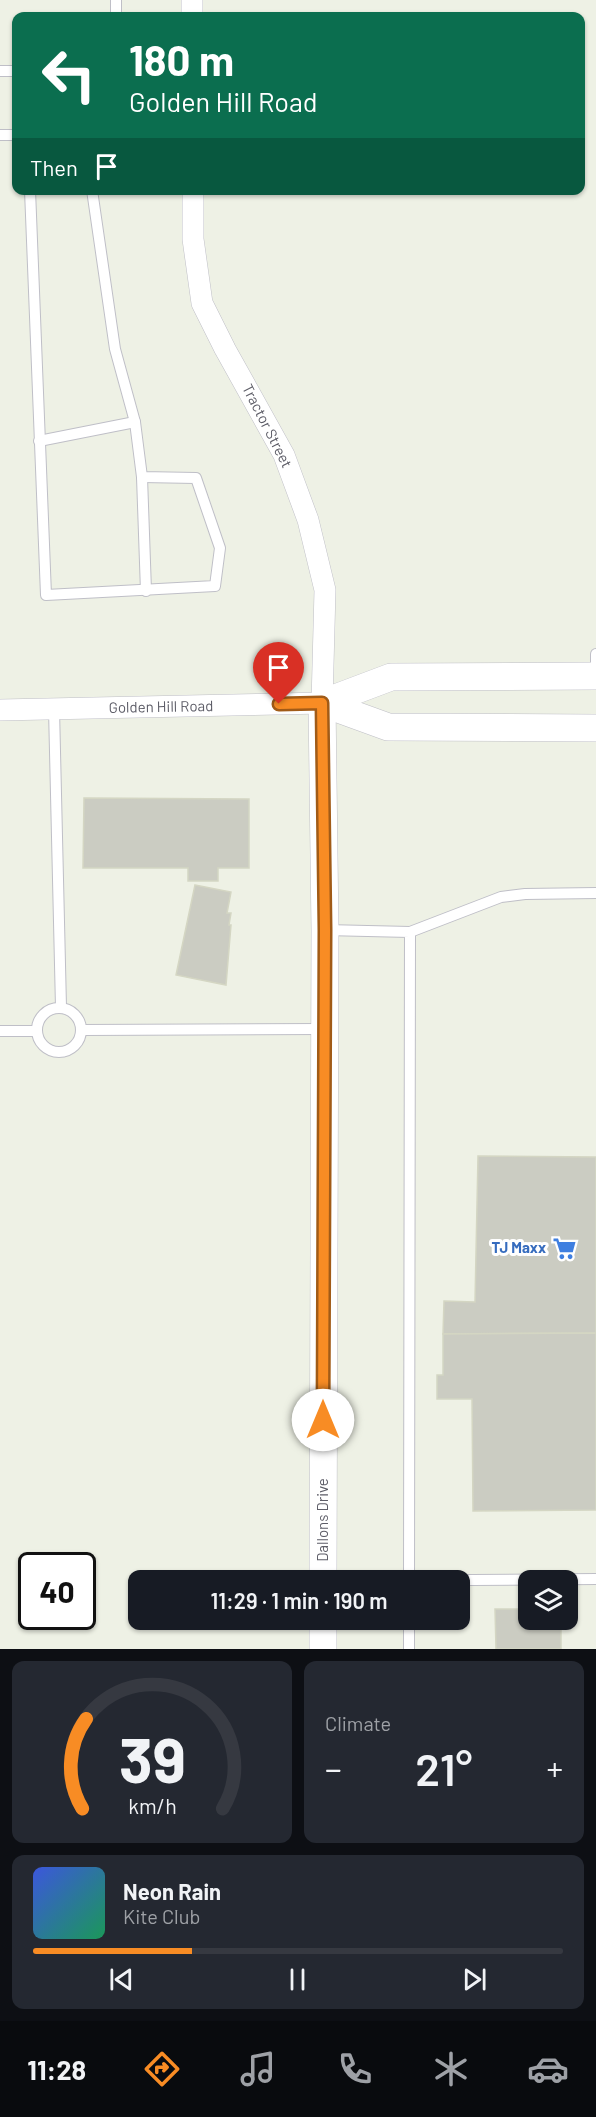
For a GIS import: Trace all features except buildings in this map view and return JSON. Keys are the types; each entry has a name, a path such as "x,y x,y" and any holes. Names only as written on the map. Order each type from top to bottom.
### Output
{"street":[{"name":"Tractor Street","path":"192,195 192,239 202,303 225,349 285,455 308,520 325,590 322,703"},
{"name":"Golden Hill Road","path":"0,710 322,703 391,677 596,676"},
{"name":"Golden Hill Road","path":"322,703 388,727 596,728"},
{"name":"Dallons Drive","path":"322,703 325,930 323,1570"},
{"path":"323,1630 323,1649"}],"lane":[{"path":"30,195 46,595 215,586 220,548 196,478 142,477"},
{"path":"94,195 115,349 135,422 142,477 146,591"},
{"path":"39,441 135,422"},
{"path":"596,654 596,676"},
{"path":"54,709 61,1007"},
{"path":"325,930 410,932 501,897 596,893"},
{"path":"409,1570 410,932"},
{"path":"61,1007 75,1014 80,1020 82,1030 79,1042 74,1048 60,1053 47,1049 38,1038 37,1030 41,1017 47,1011 61,1007"},
{"path":"82,1030 324,1029"},
{"path":"0,1031 37,1030"},
{"path":"470,1580 596,1579"},
{"path":"409,1630 409,1649"}],"place":[{"name":"TJ Maxx","path":"564,1248"}],"route":[{"path":"279,704 322,703 325,930 323,1420"}]}
